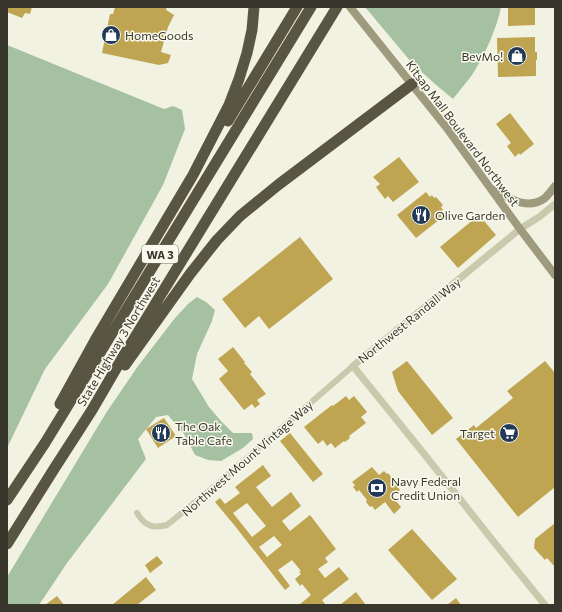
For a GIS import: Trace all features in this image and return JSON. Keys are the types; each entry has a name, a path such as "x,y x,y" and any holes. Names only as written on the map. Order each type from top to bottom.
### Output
{"highway":[{"path":"7,500 97,337 192,175 229,105 239,79 252,30 254,7"},
{"path":"192,175 231,117 297,7"},
{"name":"State Highway 3 Northwest","path":"7,500 45,443 311,7"},
{"name":"State Highway 3 Northwest","path":"7,544 92,410 124,355 337,7"},
{"path":"92,410 190,274 232,224 278,185 412,84"}],"main road":[{"name":"Kitsap Mall Boulevard Northwest","path":"353,10 446,127 555,275"},
{"path":"492,189 514,201 529,204 544,199 555,186"}],"street":[{"name":"Northwest Randall Way","path":"545,605 353,366 520,229 539,217 555,204"},
{"name":"Northwest Mount Vintage Way","path":"137,513 149,526 158,528 167,525 210,491 353,366"}],"green space":[{"path":"365,7 501,7 490,42 481,60 472,75 453,99 412,63"},
{"path":"7,45 164,109 173,106 182,110 185,129 163,185 108,284 45,369 7,448"},
{"path":"197,297 206,302 215,310 212,321 197,354 192,379 209,407 233,433 252,433 253,439 243,448 221,461 208,460 195,455 184,434 168,415 156,417 138,439 146,459 67,563 39,605 7,605 7,577 106,413 138,366 175,318"}],"building":[{"path":"7,7 32,7 30,14 25,13 22,18 7,12"},
{"path":"115,7 167,7 166,10 174,15 168,27 161,52 171,55 168,63 159,65 102,53 110,14 113,14"},
{"path":"508,7 535,7 535,25 508,26"},
{"name":"BevMo!","path":"535,37 535,52 537,52 536,76 498,77 497,38"},
{"path":"510,113 534,144 515,157 507,146 511,143 496,124"},
{"path":"399,157 419,182 393,202 388,196 385,199 376,187 380,184 373,177"},
{"name":"Olive Garden","path":"426,192 430,197 432,195 434,198 436,197 443,205 441,207 443,210 441,211 444,216 416,238 397,215"},
{"path":"479,215 496,235 458,268 440,247"},
{"path":"300,237 333,279 269,329 259,316 245,328 222,299"},
{"path":"233,347 252,372 250,374 266,394 257,400 260,404 255,408 252,404 244,410 219,379 228,371 218,359"},
{"path":"407,361 453,418 432,435 398,391 392,372"},
{"name":"Target","path":"545,361 555,373 555,487 518,517 456,439 474,425 476,428 513,398 507,391"},
{"path":"346,396 349,400 354,396 367,412 361,417 366,423 349,436 350,438 335,448 331,443 327,446 323,440 318,444 304,427"},
{"name":"The Oak Table Cafe","path":"164,418 176,436 158,448 146,429"},
{"path":"290,433 323,474 313,482 280,441"},
{"path":"263,465 271,476 256,487 272,507 291,492 301,506 282,521 290,531 310,515 336,549 325,558 328,562 318,569 325,578 339,567 349,579 322,600 326,605 299,605 311,595 302,584 300,586 295,579 301,574 299,572 301,571 292,560 278,570 290,586 285,590 215,502 220,498 225,504 240,493 235,487","holes":["247,503 266,526 252,537 233,513","274,536 282,545 267,557 259,547"]},
{"name":"Navy Federal Credit Union","path":"372,467 379,475 384,471 387,474 388,473 400,490 392,496 401,507 394,514 385,502 375,510 372,506 370,507 366,502 367,500 359,490 357,492 353,487 355,485 352,482"},
{"path":"555,523 555,567 547,558 545,560 534,548 535,539"},
{"path":"412,529 457,579 432,600 388,550"},
{"path":"157,556 163,563 150,573 145,565"},
{"path":"146,577 156,590 137,605 112,605"},
{"path":"356,592 366,605 340,605"},
{"path":"57,596 64,605 45,605"},
{"path":"456,598 461,605 447,605"}],"place":[{"name":"HomeGoods","path":"111,35"},
{"name":"BevMo!","path":"517,56"},
{"name":"Olive Garden","path":"421,215"},
{"name":"The Oak Table Cafe","path":"161,433"},
{"name":"Target","path":"509,433"},
{"name":"Navy Federal Credit Union","path":"377,488"}]}
